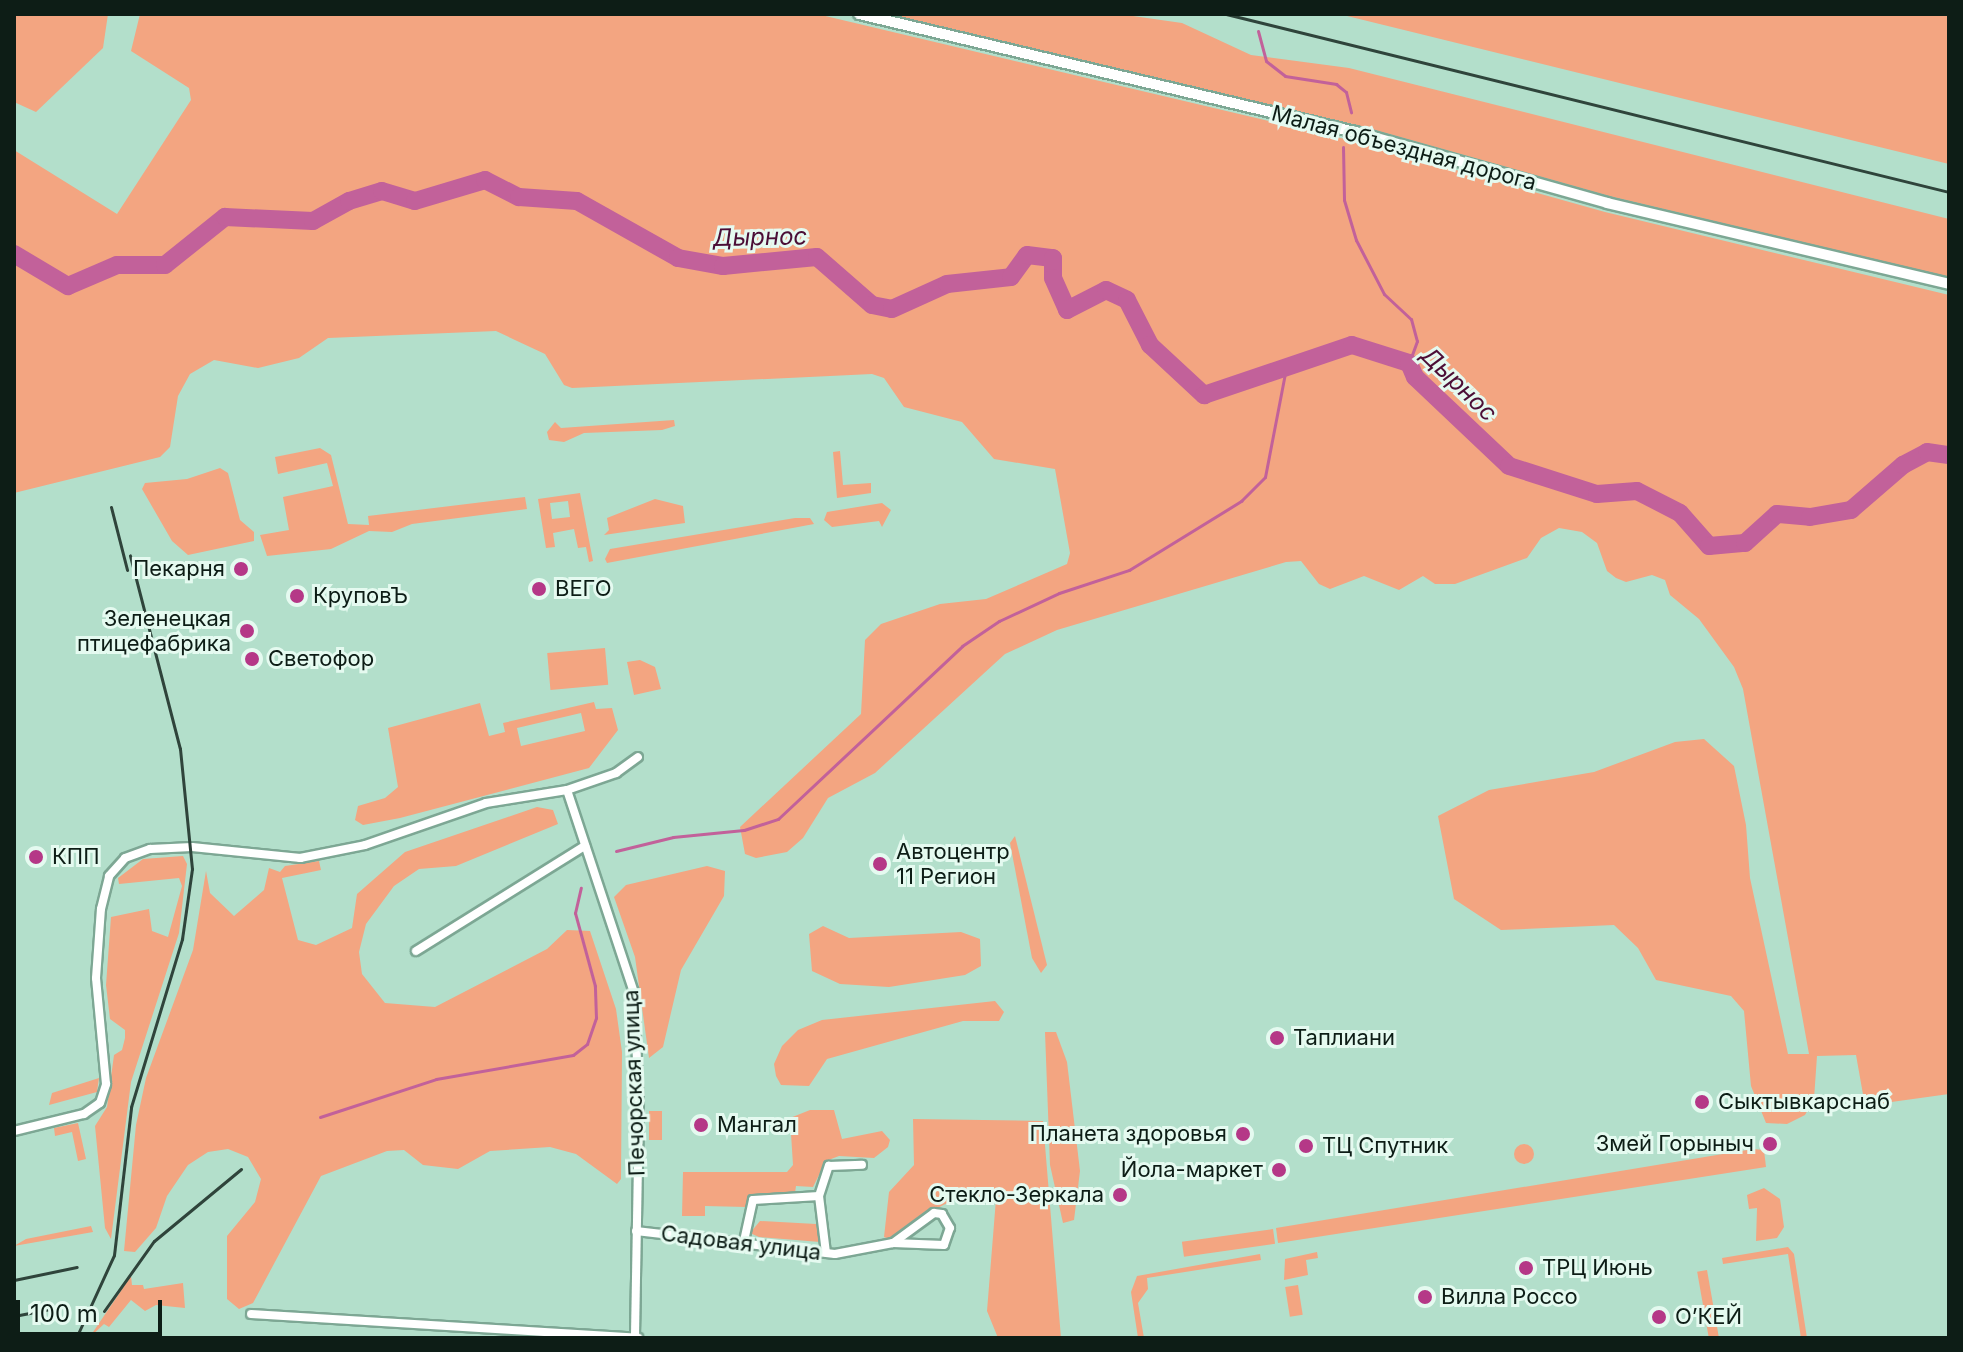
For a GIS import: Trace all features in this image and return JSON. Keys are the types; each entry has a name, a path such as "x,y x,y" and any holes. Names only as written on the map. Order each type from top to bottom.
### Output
{"street":[{"name":"Малая объездная дорога","path":"859,14 1355,132 1607,203 1949,284"},
{"path":"14,1131 84,1114 100,1103 106,1056 96,978 101,909 109,876 125,858 150,849 192,847 300,858 365,845 486,803 564,790 616,773 638,757"},
{"name":"Печорская улица","path":"564,790 634,992 636,1338"},
{"path":"416,951 585,846"},
{"path":"826,1253 819,1196 829,1166 862,1165"},
{"path":"744,1241 753,1200 819,1196"},
{"name":"Садовая улица","path":"636,1231 744,1241 826,1253 893,1243 944,1245 950,1228 942,1214 934,1213 893,1243"},
{"path":"251,1314 636,1338"}],"shaded area":[{"path":"14,14 108,14 103,48 36,112 14,102"},
{"path":"140,14 817,14 1353,141 1605,212 1949,295 1949,1094 1877,1104 1864,1100 1856,1055 1817,1056 1814,1099 1805,1115 1787,1124 1766,1123 1751,1086 1744,1011 1731,996 1656,980 1638,948 1614,925 1501,930 1454,899 1438,816 1489,790 1594,772 1675,742 1704,739 1734,766 1746,825 1750,878 1788,1054 1809,1054 1743,689 1734,667 1699,619 1670,595 1665,580 1652,575 1626,582 1616,578 1607,571 1597,543 1582,532 1559,528 1541,538 1527,558 1455,584 1435,584 1423,576 1399,590 1364,576 1330,589 1319,584 1301,561 1286,562 1057,630 1005,654 875,773 828,798 803,838 787,852 756,858 745,854 740,827 861,714 865,640 881,624 940,604 986,599 1067,564 1070,553 1055,469 994,459 962,422 904,407 884,378 872,374 572,388 564,385 545,354 496,331 328,338 299,358 258,368 214,360 190,374 178,396 170,447 160,457 14,493 14,150 117,214 191,100 189,88 131,51"},
{"path":"877,14 1119,14 1182,23 1251,55 1349,68 1949,219 1949,277 1609,196 1357,125"},
{"path":"1339,14 1949,14 1949,164 1863,143"},
{"path":"674,420 675,426 662,430 584,433 564,442 549,440 547,432 555,422 561,428"},
{"path":"320,448 331,455 348,524 369,525 368,516 525,497 527,509 412,524 392,532 369,531 331,549 267,556 260,535 289,530 283,497 333,486 327,463 278,474 275,457"},
{"path":"840,451 843,485 871,483 871,493 837,498 833,452"},
{"path":"220,468 228,473 240,520 254,532 254,541 188,555 172,541 142,489 145,483 187,479"},
{"path":"580,493 593,561 589,562 586,547 578,548 574,529 553,533 555,547 546,548 538,499","holes":["568,501 570,517 552,519 550,503"]},
{"path":"655,499 683,506 685,523 604,535 609,530 607,518"},
{"path":"882,503 891,510 882,527 879,521 832,527 824,520 827,512"},
{"path":"810,518 814,524 607,563 605,559 610,549"},
{"path":"605,648 608,685 550,690 547,653"},
{"path":"640,660 655,667 661,689 634,695 627,662"},
{"path":"594,702 596,709 612,708 618,730 589,768 400,818 363,825 355,820 358,806 385,798 398,787 388,728 480,703 489,736 505,732 503,723","holes":["581,713 585,731 521,746 517,728"]},
{"path":"537,807 553,810 558,824 456,866 419,869 394,886 366,924 359,952 362,974 385,1003 435,1007 547,949 567,930 590,931 616,1009 622,1052 621,1179 617,1184 576,1154 550,1147 490,1151 458,1169 423,1165 404,1150 387,1151 321,1176 253,1303 239,1309 227,1299 227,1236 255,1202 261,1179 248,1157 228,1149 208,1152 188,1165 167,1196 156,1228 135,1252 124,1251 136,1125 146,1078 193,950 206,871 210,893 234,916 264,890 269,868 280,872 285,866 319,861 321,870 282,878 298,940 316,945 352,928 357,894 405,852"},
{"path":"1015,836 1047,965 1041,973 1032,958 1010,843"},
{"path":"183,856 187,864 179,933 131,1082 111,1239 105,1228 95,1126 107,1107 114,1055 122,1050 125,1038 125,1030 110,1019 106,985 111,917 149,909 152,931 168,937 182,886 179,878 119,884 118,878 143,859"},
{"path":"707,866 725,871 724,896 681,970 663,1047 649,1058 635,957 614,897 626,885"},
{"path":"823,926 849,938 961,932 980,939 981,966 965,975 889,987 840,984 812,971 809,934"},
{"path":"995,1001 1004,1012 999,1021 963,1021 827,1059 809,1086 781,1085 776,1076 774,1064 782,1046 798,1030 822,1020"},
{"path":"1045,1032 1056,1032 1067,1062 1080,1171 1074,1220 1063,1223 1050,1165"},
{"path":"99,1078 97,1092 49,1105 52,1093"},
{"path":"810,1110 834,1110 842,1139 882,1131 890,1140 888,1147 874,1158 839,1156 826,1161 813,1187 796,1186 795,1193 757,1194 746,1207 705,1206 705,1216 682,1216 683,1172 787,1172 793,1165 790,1118"},
{"path":"649,1111 662,1111 662,1140 649,1140"},
{"path":"913,1119 1043,1121 1061,1338 998,1338 987,1311 996,1199 957,1198 916,1219 892,1240 884,1237 889,1192 914,1165"},
{"path":"78,1123 86,1159 78,1161 72,1132 55,1136 54,1128"},
{"path":"1524,1144 1531,1147 1534,1154 1531,1161 1524,1164 1517,1161 1514,1154 1517,1147"},
{"path":"1753,1149 1764,1150 1766,1167 1278,1243 1276,1228"},
{"path":"1764,1188 1780,1199 1784,1227 1777,1238 1756,1241 1757,1208 1749,1209 1747,1195"},
{"path":"760,1221 816,1224 820,1242 759,1237 750,1233"},
{"path":"91,1226 93,1232 14,1246 26,1239"},
{"path":"1273,1229 1275,1244 1184,1257 1182,1242"},
{"path":"1788,1247 1794,1254 1807,1338 1801,1338 1788,1254 1723,1264 1722,1258"},
{"path":"1317,1252 1318,1258 1306,1260 1308,1275 1284,1280 1285,1259"},
{"path":"1260,1254 1261,1260 1147,1278 1148,1289 1138,1303 1144,1338 1138,1338 1131,1292 1137,1276"},
{"path":"1707,1270 1719,1338 1709,1338 1697,1272"},
{"path":"131,1276 132,1285 143,1285 144,1289 183,1283 185,1308 156,1305 145,1311 131,1300 109,1327 104,1324 89,1338"},
{"path":"1298,1285 1303,1315 1290,1317 1285,1287"}],"waterway":[{"path":"1258,31 1266,61 1285,76 1336,84 1346,92 1351,112"},
{"path":"1343,147 1344,200 1356,240 1384,294 1411,319 1417,341 1409,363"},
{"name":"Дырнос","path":"14,254 68,286 117,265 165,265 225,217 313,221 349,201 382,191 415,201 485,180 519,197 577,201 678,258 723,266 817,257 872,305 892,309 947,284 1011,277 1027,255 1053,258 1053,278 1067,310 1106,290 1127,300 1150,345 1204,395 1352,345 1409,363 1415,377 1509,466 1597,494 1637,491 1680,513 1709,546 1745,543 1777,514 1810,517 1851,510 1903,465 1927,452 1949,455"},
{"path":"616,851 673,837 744,830 778,819 962,646 999,621 1059,593 1129,570 1241,501 1265,477 1286,368"},
{"path":"320,1117 436,1079 573,1055 587,1044 596,1018 595,986 575,913 581,888"}],"railway":[{"path":"1226,14 1949,192"},
{"path":"111,507 127,570"},
{"path":"76,1338 114,1255 131,1107 182,939 192,869 180,749 130,555"},
{"path":"104,1311 154,1241 241,1169"},
{"path":"14,1280 77,1267"},
{"path":"14,1316 51,1309"}],"place":[{"name":"Пекарня","path":"241,569"},
{"name":"ВЕГО","path":"539,589"},
{"name":"КруповЪ","path":"297,596"},
{"name":"Зеленецкая птицефабрика","path":"247,631"},
{"name":"Светофор","path":"252,659"},
{"name":"КПП","path":"36,857"},
{"name":"Автоцентр 11 Регион","path":"880,864"},
{"name":"Таплиани","path":"1277,1038"},
{"name":"Сыктывкарснаб","path":"1702,1102"},
{"name":"Мангал","path":"701,1125"},
{"name":"Планета здоровья","path":"1243,1134"},
{"name":"Змей Горыныч","path":"1770,1144"},
{"name":"ТЦ Спутник","path":"1306,1146"},
{"name":"Йола-маркет","path":"1279,1170"},
{"name":"Стекло-Зеркала","path":"1120,1195"},
{"name":"ТРЦ Июнь","path":"1526,1268"},
{"name":"Вилла Россо","path":"1425,1297"},
{"name":"О’КЕЙ","path":"1659,1317"}]}
